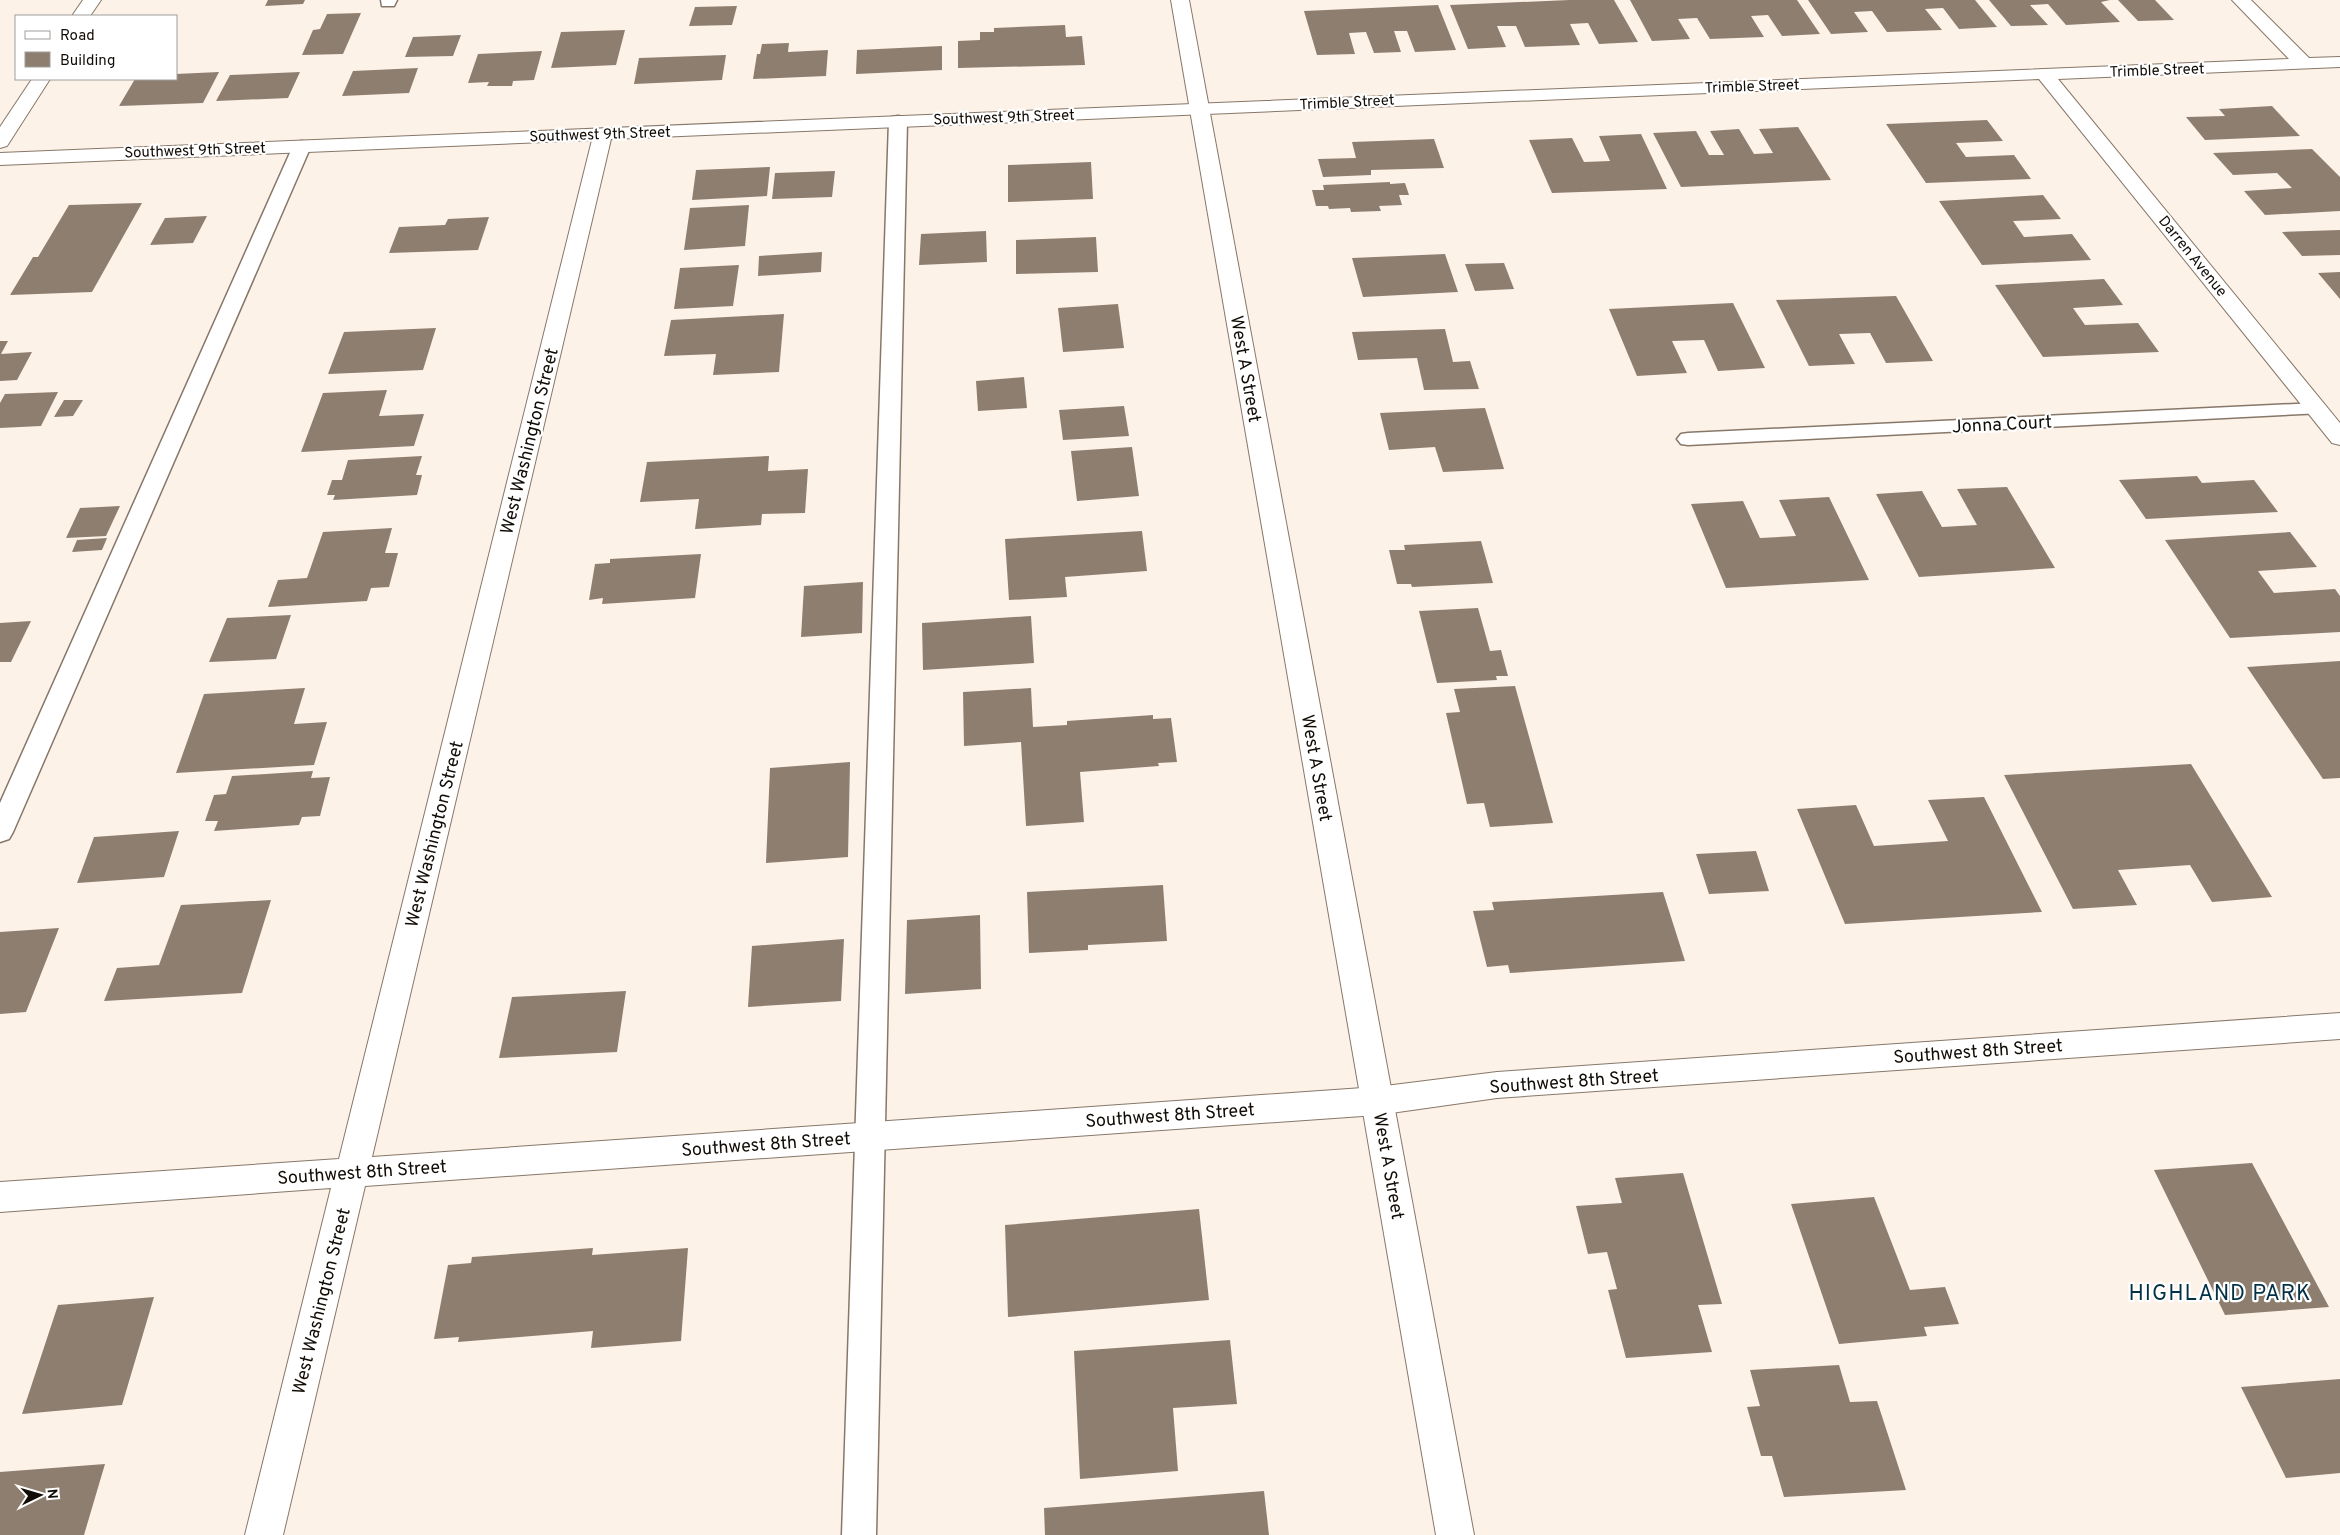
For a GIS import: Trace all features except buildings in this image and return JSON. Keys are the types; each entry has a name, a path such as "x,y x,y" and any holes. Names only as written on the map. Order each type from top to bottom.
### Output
{"street":[{"path":"82,15 92,0"},
{"name":"West A Street","path":"1180,0 1455,1535"},
{"path":"2241,0 2305,64"},
{"name":"Trimble Street","path":"1199,108 2340,62"},
{"name":"Darren Avenue","path":"2045,75 2340,438"},
{"path":"0,142 40,80"},
{"name":"Southwest 9th Street","path":"0,159 1199,108"},
{"name":"West Washington Street","path":"264,1535 603,133"},
{"name":"Southwest 8th Street","path":"0,1197 1377,1101 1497,1086 2340,1026"}],"lane":[{"path":"859,1535 898,121"},
{"path":"0,832 302,146"},
{"name":"Jonna Court","path":"1688,439 2316,409"}],"district":[{"name":"HIGHLAND PARK","path":"2220,1292"}]}
